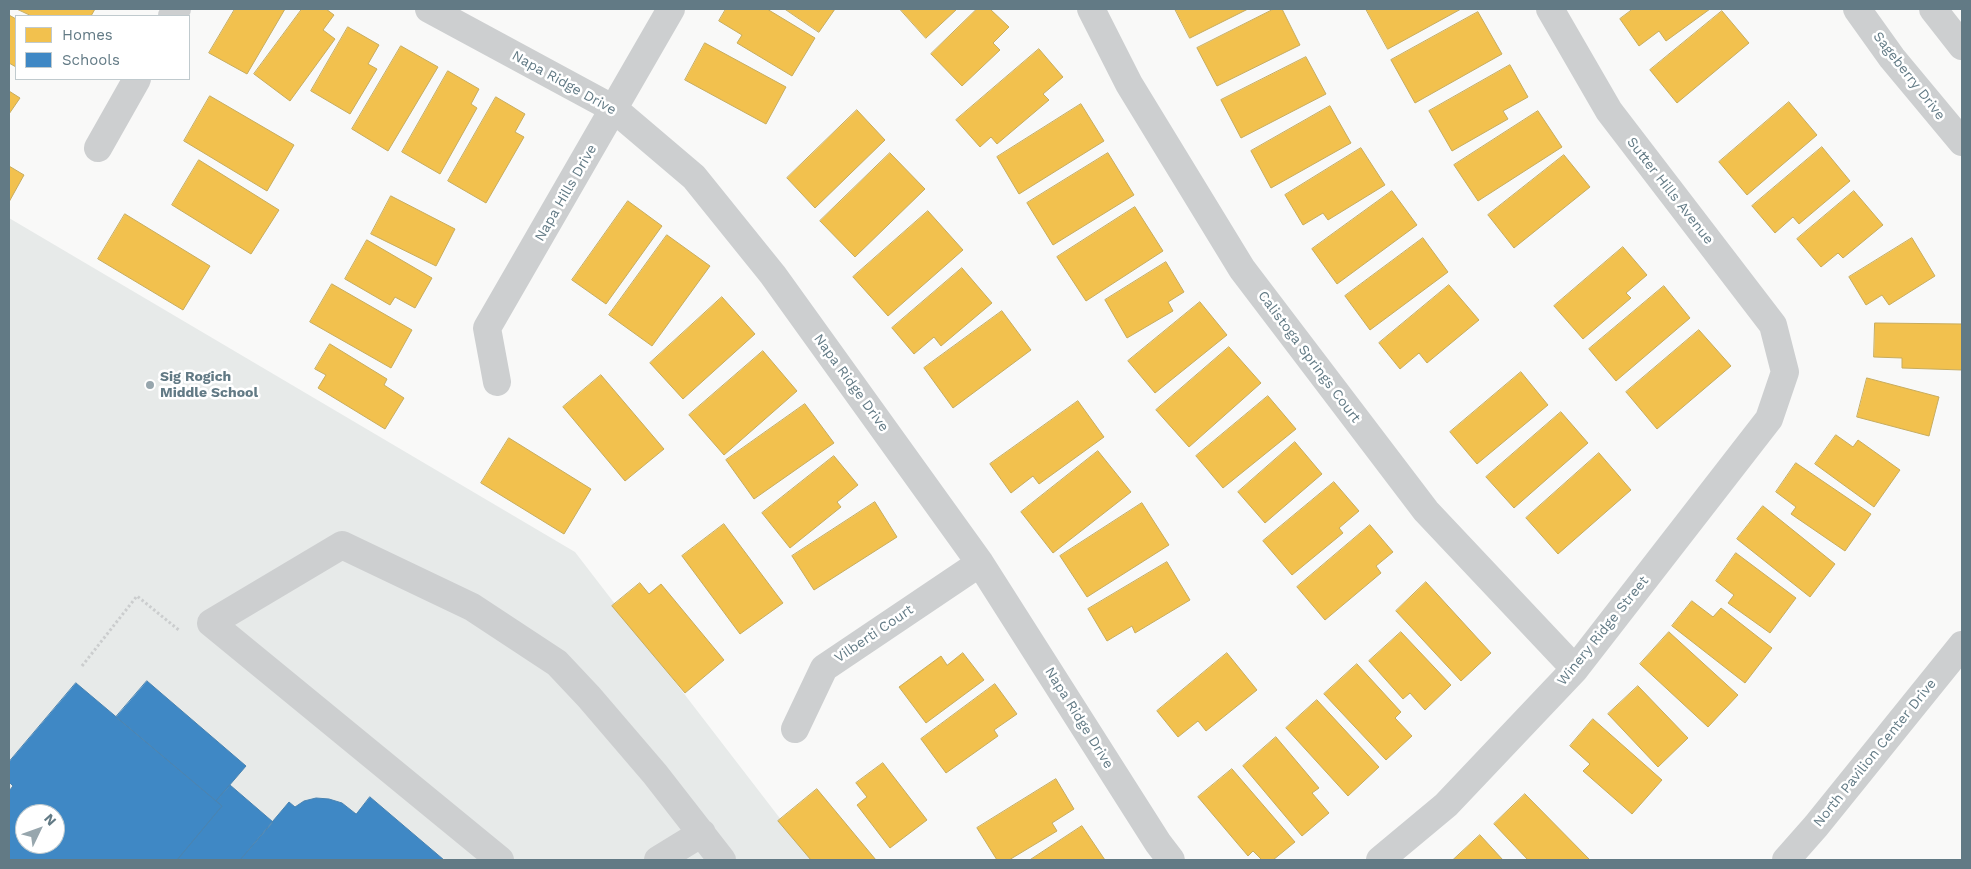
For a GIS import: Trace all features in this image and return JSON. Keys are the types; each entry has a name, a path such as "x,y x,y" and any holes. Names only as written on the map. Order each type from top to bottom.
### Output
{"street":[{"name":"Napa Ridge Drive","path":"429,9 614,109 694,177 773,274 980,563 1158,843 1171,860"},
{"name":"Napa Hills Drive","path":"497,382 487,328 671,9"},
{"name":"Calistoga Springs Court","path":"1091,9 1129,84 1242,269 1426,511 1575,669"},
{"name":"Sutter Hills Avenue","path":"1550,9 1608,111 1773,325 1786,372"},
{"name":"Sageberry Drive","path":"1857,9 1892,58 1962,142"},
{"path":"1933,9 1962,46"},
{"path":"98,148 136,80"},
{"name":"Winery Ridge Street","path":"1380,860 1446,805 1575,669 1769,418 1786,372"},
{"path":"500,860 211,623 342,545 472,607 557,663 655,774 722,860"},
{"name":"Vilberti Court","path":"795,729 824,668 980,563"},
{"name":"North Pavilion Center Drive","path":"1786,860 1816,826 1962,645"},
{"path":"658,860 702,833"}],"path":[{"path":"82,666 137,596 145,602"}],"shaded area":[{"name":"Sig Rogich Middle School","path":"9,218 575,552 812,860 9,860"}],"building: Homes":[{"path":"17,9 95,9 92,15 30,15"},
{"path":"235,9 285,9 247,74 209,53"},
{"path":"302,9 326,9 334,15 323,30 335,39 290,101 254,74"},
{"path":"726,9 767,9 815,38 792,76 737,43 742,35 719,21"},
{"path":"785,9 835,9 819,32"},
{"path":"900,9 957,9 926,38"},
{"path":"977,9 990,9 1009,27 993,43 1000,50 962,86 931,54"},
{"path":"1175,9 1248,9 1190,38"},
{"path":"1274,9 1282,9 1300,45 1217,86 1197,48"},
{"path":"1366,9 1461,9 1388,49"},
{"path":"1633,9 1710,9 1666,41 1659,31 1639,46 1620,19"},
{"path":"1722,11 1749,43 1677,103 1650,70"},
{"path":"1478,12 1502,54 1415,103 1391,60"},
{"path":"9,15 15,18 15,66 9,63"},
{"path":"348,27 379,45 368,64 377,69 350,114 311,91"},
{"path":"705,43 786,87 766,124 685,80"},
{"path":"401,46 438,67 388,151 352,129"},
{"path":"1039,49 1063,77 1043,94 1049,100 997,144 991,137 980,147 956,120"},
{"path":"1306,57 1326,94 1241,138 1221,100"},
{"path":"1510,65 1528,97 1503,111 1508,119 1452,151 1429,111"},
{"path":"448,71 479,89 471,104 477,108 440,174 402,152"},
{"path":"9,91 20,98 9,114"},
{"path":"210,96 294,145 267,191 184,141"},
{"path":"496,97 525,114 515,132 524,137 486,203 448,181"},
{"path":"1789,102 1817,135 1747,195 1719,162"},
{"path":"1081,104 1104,141 1019,194 997,157"},
{"path":"1330,106 1351,143 1271,188 1251,151"},
{"path":"857,110 885,140 815,208 787,178"},
{"path":"1538,111 1562,147 1478,201 1454,165"},
{"path":"1822,147 1850,181 1799,224 1793,217 1775,233 1752,206"},
{"path":"1361,148 1385,185 1328,220 1323,213 1303,225 1285,195"},
{"path":"890,153 925,189 855,257 820,221"},
{"path":"1108,153 1134,195 1053,245 1027,203"},
{"path":"1564,155 1590,187 1514,248 1488,215"},
{"path":"199,160 279,210 251,254 172,205"},
{"path":"9,166 24,175 9,202"},
{"path":"1392,191 1417,225 1337,284 1312,249"},
{"path":"1854,191 1883,225 1843,258 1838,253 1821,267 1797,239"},
{"path":"391,196 455,229 436,266 371,234"},
{"path":"628,201 662,226 606,304 572,280"},
{"path":"1135,207 1163,251 1086,301 1057,257"},
{"path":"928,211 963,250 888,316 853,277"},
{"path":"125,214 210,266 183,310 98,259"},
{"path":"667,235 710,266 652,346 609,315"},
{"path":"1423,238 1448,272 1370,330 1345,296"},
{"path":"1912,238 1935,276 1889,305 1882,295 1866,305 1849,277"},
{"path":"367,240 432,278 415,308 395,297 390,305 345,279"},
{"path":"1623,247 1647,275 1626,293 1631,298 1583,339 1554,306"},
{"path":"1166,262 1184,292 1168,302 1173,311 1127,338 1105,300"},
{"path":"962,268 992,303 941,346 934,337 914,354 892,328"},
{"path":"332,284 412,330 391,368 310,322"},
{"path":"1449,285 1479,320 1427,363 1419,353 1400,369 1379,343"},
{"path":"1664,286 1690,318 1616,381 1589,349"},
{"path":"722,297 755,334 683,399 650,363"},
{"path":"1200,302 1227,335 1155,393 1128,361"},
{"path":"1002,311 1031,350 953,408 924,368"},
{"path":"1875,323 1962,324 1962,370 1902,368 1902,358 1874,357"},
{"path":"1699,330 1731,366 1657,429 1626,392"},
{"path":"330,344 387,379 384,385 404,398 385,429 318,388 326,375 315,369"},
{"path":"1229,347 1261,383 1189,447 1156,410"},
{"path":"763,351 797,391 724,455 689,415"},
{"path":"1521,372 1548,405 1477,464 1450,432"},
{"path":"601,375 664,449 625,481 563,407"},
{"path":"1867,378 1939,397 1929,436 1857,417"},
{"path":"1268,396 1296,429 1223,488 1196,456"},
{"path":"1078,401 1104,437 1039,484 1033,476 1011,493 990,464"},
{"path":"805,404 834,443 754,499 726,460"},
{"path":"1561,412 1588,443 1514,508 1486,477"},
{"path":"1836,435 1853,447 1858,440 1900,470 1874,507 1815,464"},
{"path":"509,438 591,489 564,534 481,483"},
{"path":"1295,442 1322,474 1265,523 1238,492"},
{"path":"1098,451 1131,492 1053,553 1021,512"},
{"path":"1599,453 1631,490 1558,554 1526,518"},
{"path":"834,456 858,485 837,502 841,507 790,548 762,513"},
{"path":"1796,463 1871,514 1845,551 1791,514 1796,507 1776,492"},
{"path":"1334,482 1359,511 1339,528 1343,533 1292,575 1263,541"},
{"path":"875,502 897,537 814,590 792,556"},
{"path":"1142,503 1169,545 1087,597 1060,556"},
{"path":"1763,506 1835,564 1810,597 1737,539"},
{"path":"724,524 783,603 740,634 682,556"},
{"path":"1370,525 1393,552 1376,566 1381,573 1325,620 1297,587"},
{"path":"1736,553 1796,598 1770,633 1728,603 1734,595 1716,581"},
{"path":"1167,562 1190,600 1135,633 1132,626 1107,641 1088,609"},
{"path":"1426,582 1491,653 1461,681 1396,611"},
{"path":"640,583 649,594 661,584 724,660 685,693 612,606"},
{"path":"1692,601 1713,617 1721,608 1772,648 1745,683 1672,626"},
{"path":"1401,632 1451,685 1425,710 1410,693 1403,699 1369,661"},
{"path":"1669,632 1738,695 1708,727 1640,664"},
{"path":"963,653 984,680 926,723 899,687 941,656 947,665"},
{"path":"1227,653 1257,690 1206,731 1198,721 1178,737 1157,711"},
{"path":"1357,664 1401,712 1395,718 1412,736 1386,760 1324,694"},
{"path":"995,684 1017,714 994,730 998,736 946,773 921,739"},
{"path":"1638,686 1688,738 1658,767 1608,714"},
{"path":"1317,700 1379,767 1348,796 1286,728"},
{"path":"1593,719 1662,780 1632,814 1583,771 1590,764 1570,746"},
{"path":"1276,737 1319,788 1312,793 1329,813 1302,836 1243,766"},
{"path":"883,763 927,820 890,848 857,805 867,797 856,783"},
{"path":"1232,769 1295,842 1273,860 1262,860 1253,851 1248,856 1198,797"},
{"path":"1056,779 1074,809 1052,823 1057,831 1009,860 997,860 977,828"},
{"path":"817,789 876,860 811,860 778,821"},
{"path":"1525,794 1590,860 1528,860 1494,824"},
{"path":"1082,826 1105,860 1030,860"},
{"path":"1480,835 1503,860 1453,860"}],"building: Schools":[{"path":"147,681 246,766 216,801 116,717"},
{"path":"76,683 222,806 177,860 9,860 9,791 13,786 9,782 9,762"},
{"path":"230,785 273,822 240,860 177,860 222,806 216,801"},
{"path":"370,797 444,860 240,860 289,802 295,807 304,801 316,798 329,799 342,803 356,814"}],"place":[{"name":"Sig Rogich Middle School","path":"150,385"}]}
